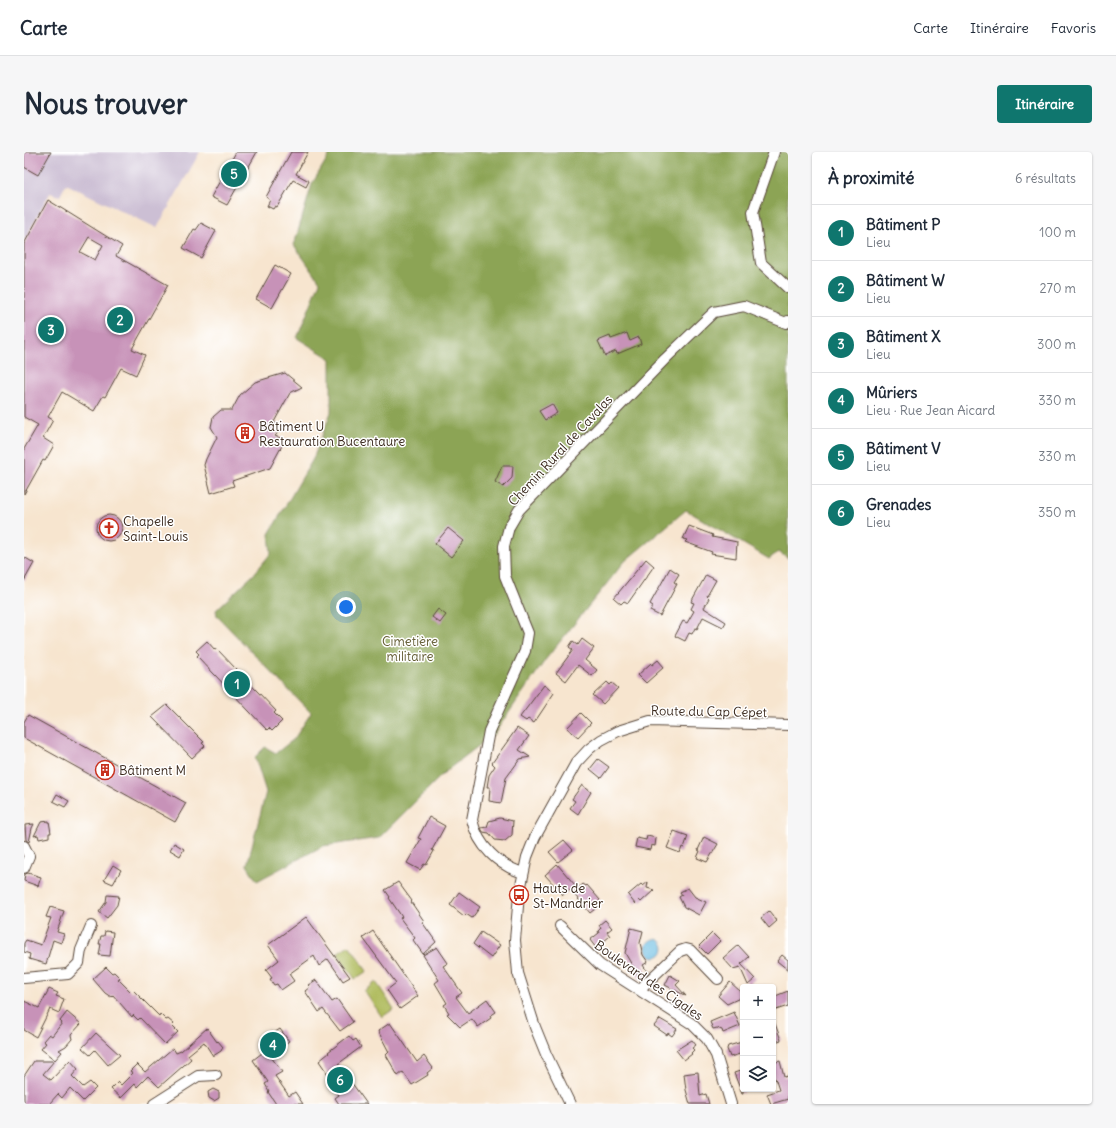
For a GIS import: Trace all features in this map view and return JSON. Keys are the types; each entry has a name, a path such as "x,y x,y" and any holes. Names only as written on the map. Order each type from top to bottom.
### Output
{"street":[{"path":"774,152 753,212 761,264 788,288"},
{"name":"Chemin Rural de Cavalas","path":"523,873 508,867 496,858 482,844 475,833 472,820 489,731 525,651 528,633 505,576 504,546 509,527 519,510 665,360 714,312 744,306 786,323 788,321"},
{"name":"Route du Cap Cépet","path":"570,1104 535,1027 518,973 515,940 523,873 527,856 535,837 576,763 589,749 601,740 618,731 650,721 788,725"},
{"path":"24,846 29,856 24,868"},
{"path":"24,978 68,974 78,963 81,950 92,926"},
{"name":"Boulevard des Cigales","path":"560,926 600,965 692,1024 706,1038 716,1055 731,1104"},
{"path":"639,990 680,951 686,948 690,950 718,979"},
{"path":"154,1104 198,1076 216,1075"}],"shaded area":[{"path":"24,152 200,152 157,228 66,184 60,196 50,193 24,241"}],"green space":[{"name":"Cimetière militaire","path":"331,152 788,152 788,558 778,552 769,559 686,510 625,561 546,659 494,734 446,771 379,838 323,846 257,881 247,865 266,792 255,757 265,747 276,753 294,739 311,713 217,616 216,610 254,574 271,553 269,534 313,459 331,412 331,359 297,338 320,282 294,245 312,184"},
{"path":"349,945 367,971 355,979 337,953"},
{"path":"376,982 394,1009 382,1017 364,991"}],"water":[{"path":"655,939 661,942 664,948 661,954 655,957 649,954 646,948 649,942"}],"building":[{"path":"24,152 51,152 38,175 24,167"},
{"path":"236,152 257,152 227,205 211,197"},
{"path":"291,152 308,152 296,174 309,181 306,187 293,180 277,207 275,206 273,209 267,206 270,200 266,197"},
{"path":"48,200 122,246 116,256 168,285 132,349 145,355 136,375 121,368 105,397 103,396 94,411 62,392 48,417 53,420 43,438 54,445 45,461 43,460 24,494 24,449 38,425 24,417 24,244","holes":["89,237 103,245 95,260 80,252"]},
{"path":"201,223 216,231 201,258 183,248 194,229 196,230"},
{"path":"275,265 291,274 272,308 256,299"},
{"path":"627,333 630,341 639,337 641,344 617,354 616,351 605,356 598,341 610,336 611,339"},
{"name":"Bâtiment U Restauration Bucentaure","path":"285,373 302,387 290,393 274,422 283,427 275,436 285,440 270,468 232,481 234,486 211,493 204,465 217,437 211,427 213,417 221,410 232,410 240,395 255,382"},
{"path":"552,404 557,413 545,420 539,411"},
{"path":"502,466 513,466 512,478 503,487 495,482"},
{"name":"Chapelle Saint-Louis","path":"109,515 118,519 122,528 118,537 109,541 100,537 96,528 100,519"},
{"path":"689,526 713,535 712,537 737,542 736,558 711,554 712,552 685,542 687,540 683,539"},
{"path":"448,528 464,541 451,557 435,544"},
{"path":"24,557 34,563 24,581"},
{"path":"646,559 654,566 628,603 624,601 621,604 614,598"},
{"path":"670,568 679,574 674,582 677,584 660,616 650,611 653,606 650,604"},
{"path":"706,575 716,580 707,596 709,598 704,608 726,622 723,627 703,617 697,629 695,628 692,634 689,633 685,641 675,636 683,621 687,623 694,611 691,609 694,603 691,602"},
{"path":"438,609 446,615 440,623 432,617"},
{"path":"582,639 594,648 585,660 597,670 592,676 578,665 566,681 556,673 573,650 569,647 573,641 578,645"},
{"path":"207,641 215,650 217,649 276,711 274,713 282,721 272,731 269,728 267,730 197,656 199,654 196,651"},
{"path":"658,660 664,667 646,683 638,675 651,663 652,665"},
{"path":"607,682 610,685 612,683 618,688 603,704 593,695"},
{"path":"544,685 554,693 534,723 528,719 526,721 520,717"},
{"path":"167,705 204,742 202,743 205,746 192,758 152,717"},
{"path":"581,713 591,723 578,737 567,728"},
{"name":"Bâtiment M","path":"28,715 186,803 175,822 24,738 24,722"},
{"path":"517,728 529,736 519,750 530,757 520,759 506,778 501,803 489,801 490,787 487,787 489,775 495,766 492,763"},
{"path":"598,759 609,767 601,778 590,769"},
{"path":"582,785 591,792 578,814 570,808 575,801 572,799"},
{"path":"57,794 69,801 65,807 53,801"},
{"path":"429,817 445,826 432,850 434,851 426,865 424,864 420,870 407,863 421,839 418,838"},
{"path":"500,818 513,821 512,835 505,841 495,840 489,833 483,832 481,828 487,827 489,821"},
{"path":"49,821 51,833 49,833 49,837 39,839 38,835 34,836 41,822"},
{"path":"34,824 29,842 26,840 25,825"},
{"path":"674,831 688,836 684,848 682,847 680,853 667,848"},
{"path":"647,836 656,838 655,846 651,845 650,850 635,847 637,838 646,840"},
{"path":"704,837 718,844 707,862 697,858 700,851 698,850"},
{"path":"564,840 573,850 558,862 549,852"},
{"path":"174,843 184,849 180,856 170,850"},
{"path":"557,864 575,885 563,895 545,875"},
{"path":"113,865 121,870 113,884 104,880"},
{"path":"28,873 41,877 38,886 24,881 25,874"},
{"path":"398,882 412,901 411,902 424,921 422,922 436,942 423,954 413,940 415,938 400,918 402,917 385,890"},
{"path":"648,882 647,888 654,890 641,902 639,900 635,904 628,895 641,884 643,886"},
{"path":"583,884 586,886 587,885 600,900 599,901 601,904 590,913 573,893"},
{"path":"688,888 695,897 706,902 699,915 684,907 679,897 682,895 680,892"},
{"path":"459,892 480,907 472,918 466,914 464,916 450,905"},
{"path":"107,895 119,896 117,905 107,918 99,912 106,902"},
{"path":"50,907 64,911 57,932 64,934 61,943 53,940 46,964 29,959 30,954 24,952 24,943 26,940 41,945 51,918 46,917"},
{"path":"769,911 777,921 769,928 761,918"},
{"path":"306,917 350,977 343,981 328,959 319,966 314,956 289,974 294,981 281,990 277,984 274,985 270,979 272,978 266,970 279,960 268,945"},
{"path":"605,920 612,928 607,932 610,936 596,948 590,940 599,933 598,931 601,928 599,925"},
{"path":"631,928 643,931 640,943 643,955 648,962 643,965 648,973 640,979 625,953"},
{"path":"105,931 113,932 110,956 99,955 101,936 104,936"},
{"path":"373,931 418,996 400,1009 387,990 396,983 363,938"},
{"path":"481,932 500,945 491,958 473,944"},
{"path":"712,933 720,941 707,954 699,946"},
{"path":"738,945 749,957 741,964 755,979 748,984 740,967 733,969 723,958"},
{"path":"437,947 448,963 443,966 462,993 456,997 468,1013 487,999 496,1012 490,1016 491,1018 478,1027 472,1019 460,1027 447,1014 449,1013 444,1005 447,1003 435,983 439,980 423,955"},
{"path":"782,955 788,960 788,970 777,961"},
{"path":"106,967 112,973 114,972 120,978 118,979 131,992 133,990 159,1016 160,1014 166,1020 168,1019 174,1024 172,1026 178,1032 165,1044 140,1018 138,1020 133,1015 132,1017 113,995 111,997 105,993 93,979"},
{"path":"670,975 680,981 676,985 686,996 665,985"},
{"path":"316,980 332,1002 337,999 353,1022 340,1031 323,1009 319,1012 305,991 310,987 308,985"},
{"path":"730,982 740,991 740,998 727,1004 718,996"},
{"path":"49,989 58,993 56,996 64,999 59,1013 50,1009 36,1037 24,1030 24,1001 39,1008"},
{"path":"788,991 788,1006 776,1010 776,996"},
{"path":"67,1012 81,1024 71,1035 72,1039 66,1046 59,1050 62,1052 55,1060 41,1049 46,1043 43,1041 49,1034 52,1036 62,1023 60,1021"},
{"path":"734,1012 740,1026 723,1033 722,1030 717,1028 713,1029 710,1022"},
{"path":"660,1019 677,1029 672,1036 668,1033 667,1035 654,1026"},
{"path":"390,1023 417,1062 424,1056 433,1068 427,1073 428,1075 412,1085 403,1072 398,1076 386,1055 389,1052 378,1031"},
{"path":"776,1026 781,1040 776,1042"},
{"path":"207,1028 217,1042 218,1041 223,1047 221,1051 213,1056 204,1042 188,1055 191,1059 159,1087 148,1076 137,1087 135,1084 121,1098 111,1089 118,1082 121,1085 133,1073 130,1071 137,1064 145,1072 173,1048 176,1053 181,1051"},
{"path":"280,1029 289,1041 270,1055 260,1041 272,1032 274,1033"},
{"path":"96,1033 120,1055 108,1065 95,1050 90,1055 82,1048"},
{"path":"349,1036 353,1041 356,1039 361,1047 338,1064 367,1104 339,1104 335,1098 339,1095 319,1061"},
{"path":"692,1040 696,1045 692,1048 694,1050 691,1053 692,1054 684,1060 676,1050"},
{"path":"740,1043 740,1054 730,1057 727,1049 728,1046"},
{"path":"266,1050 282,1072 275,1076 289,1096 295,1092 303,1104 276,1104 268,1092 269,1091 265,1084 268,1082 253,1060"},
{"path":"70,1060 78,1069 72,1076 83,1087 90,1082 96,1088 83,1101 70,1088 62,1098 58,1094 49,1104 24,1104 24,1076 34,1061 54,1061 43,1074 51,1080"},
{"path":"780,1061 784,1077 788,1076 788,1099 771,1104 767,1094 779,1090 776,1081 776,1062"},
{"path":"740,1071 740,1089 734,1073"},
{"path":"698,1072 700,1096 706,1094 709,1104 690,1104 684,1074"},
{"path":"213,1089 219,1092 219,1098 214,1101 209,1098 208,1092"}],"place":[{"name":"Bâtiment V","path":"234,174"},
{"name":"Bâtiment W","path":"120,320"},
{"name":"Bâtiment X","path":"51,330"},
{"name":"Bâtiment U Restauration Bucentaure","path":"245,433"},
{"name":"Chapelle Saint-Louis","path":"109,528"},
{"name":"Bâtiment P","path":"237,684"},
{"name":"Bâtiment M","path":"105,770"},
{"name":"Hauts de St-Mandrier","path":"519,895"},
{"name":"Mûriers","path":"273,1045"},
{"name":"Grenades","path":"340,1080"}]}
